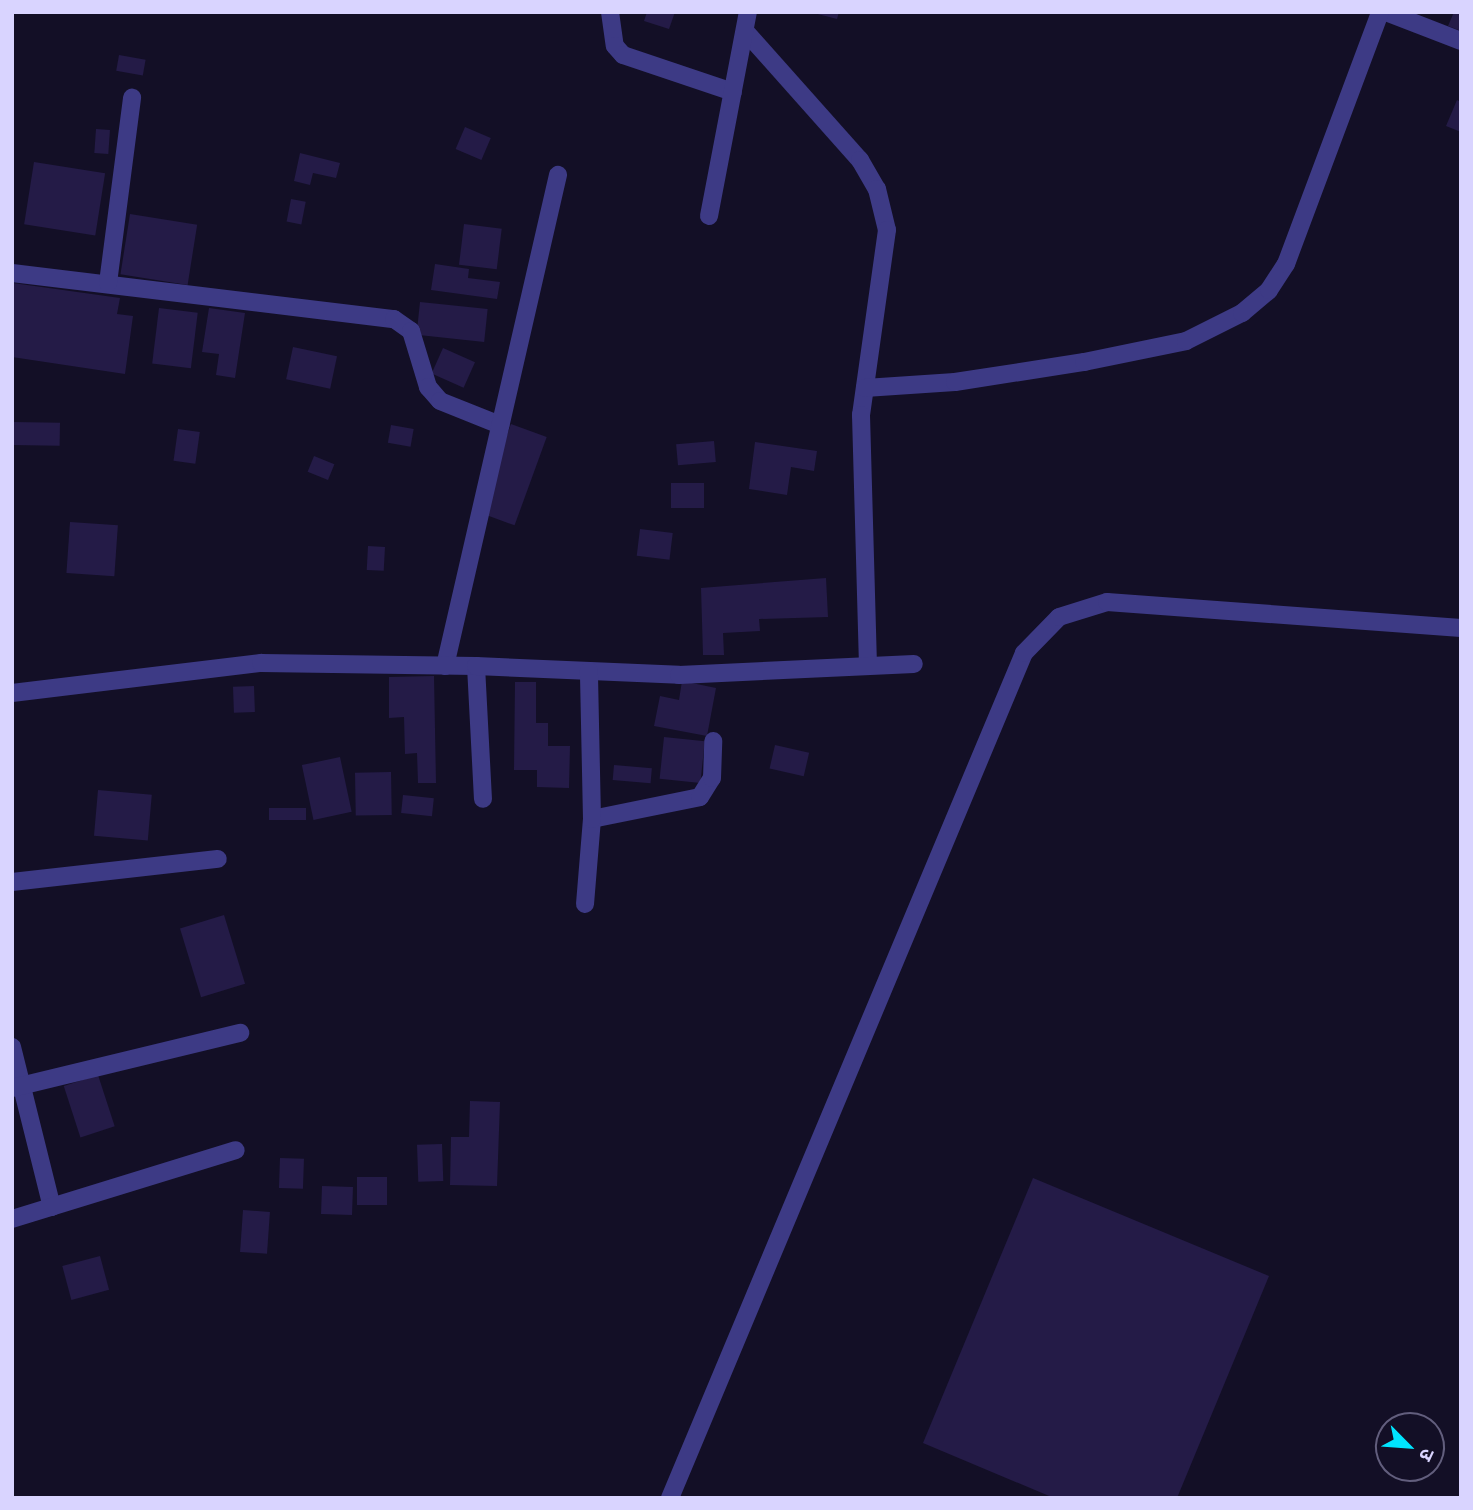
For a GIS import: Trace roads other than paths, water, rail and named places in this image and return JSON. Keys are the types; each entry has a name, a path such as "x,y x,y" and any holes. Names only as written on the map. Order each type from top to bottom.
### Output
{"street":[{"path":"610,12 615,46 623,55 733,92"},
{"path":"709,216 748,12"},
{"path":"865,388 955,382 1084,362 1186,341 1242,313 1269,290 1286,264 1380,12"},
{"path":"1386,12 1461,41"},
{"path":"745,31 860,160 877,189 887,230 862,415 868,666"},
{"path":"108,283 132,98"},
{"path":"445,666 558,175"},
{"path":"12,273 394,319 411,331 428,387 440,401 500,425"},
{"path":"670,1498 1024,653 1059,617 1107,602 1461,628"},
{"path":"12,693 261,663 476,666 679,675 914,664"},
{"path":"476,666 483,799"},
{"path":"585,904 592,819 589,671"},
{"path":"592,819 700,797 712,778 713,741"},
{"path":"12,882 218,859"},
{"path":"17,1086 240,1033"},
{"path":"12,1047 17,1086 52,1207"},
{"path":"12,1219 236,1150"}]}
